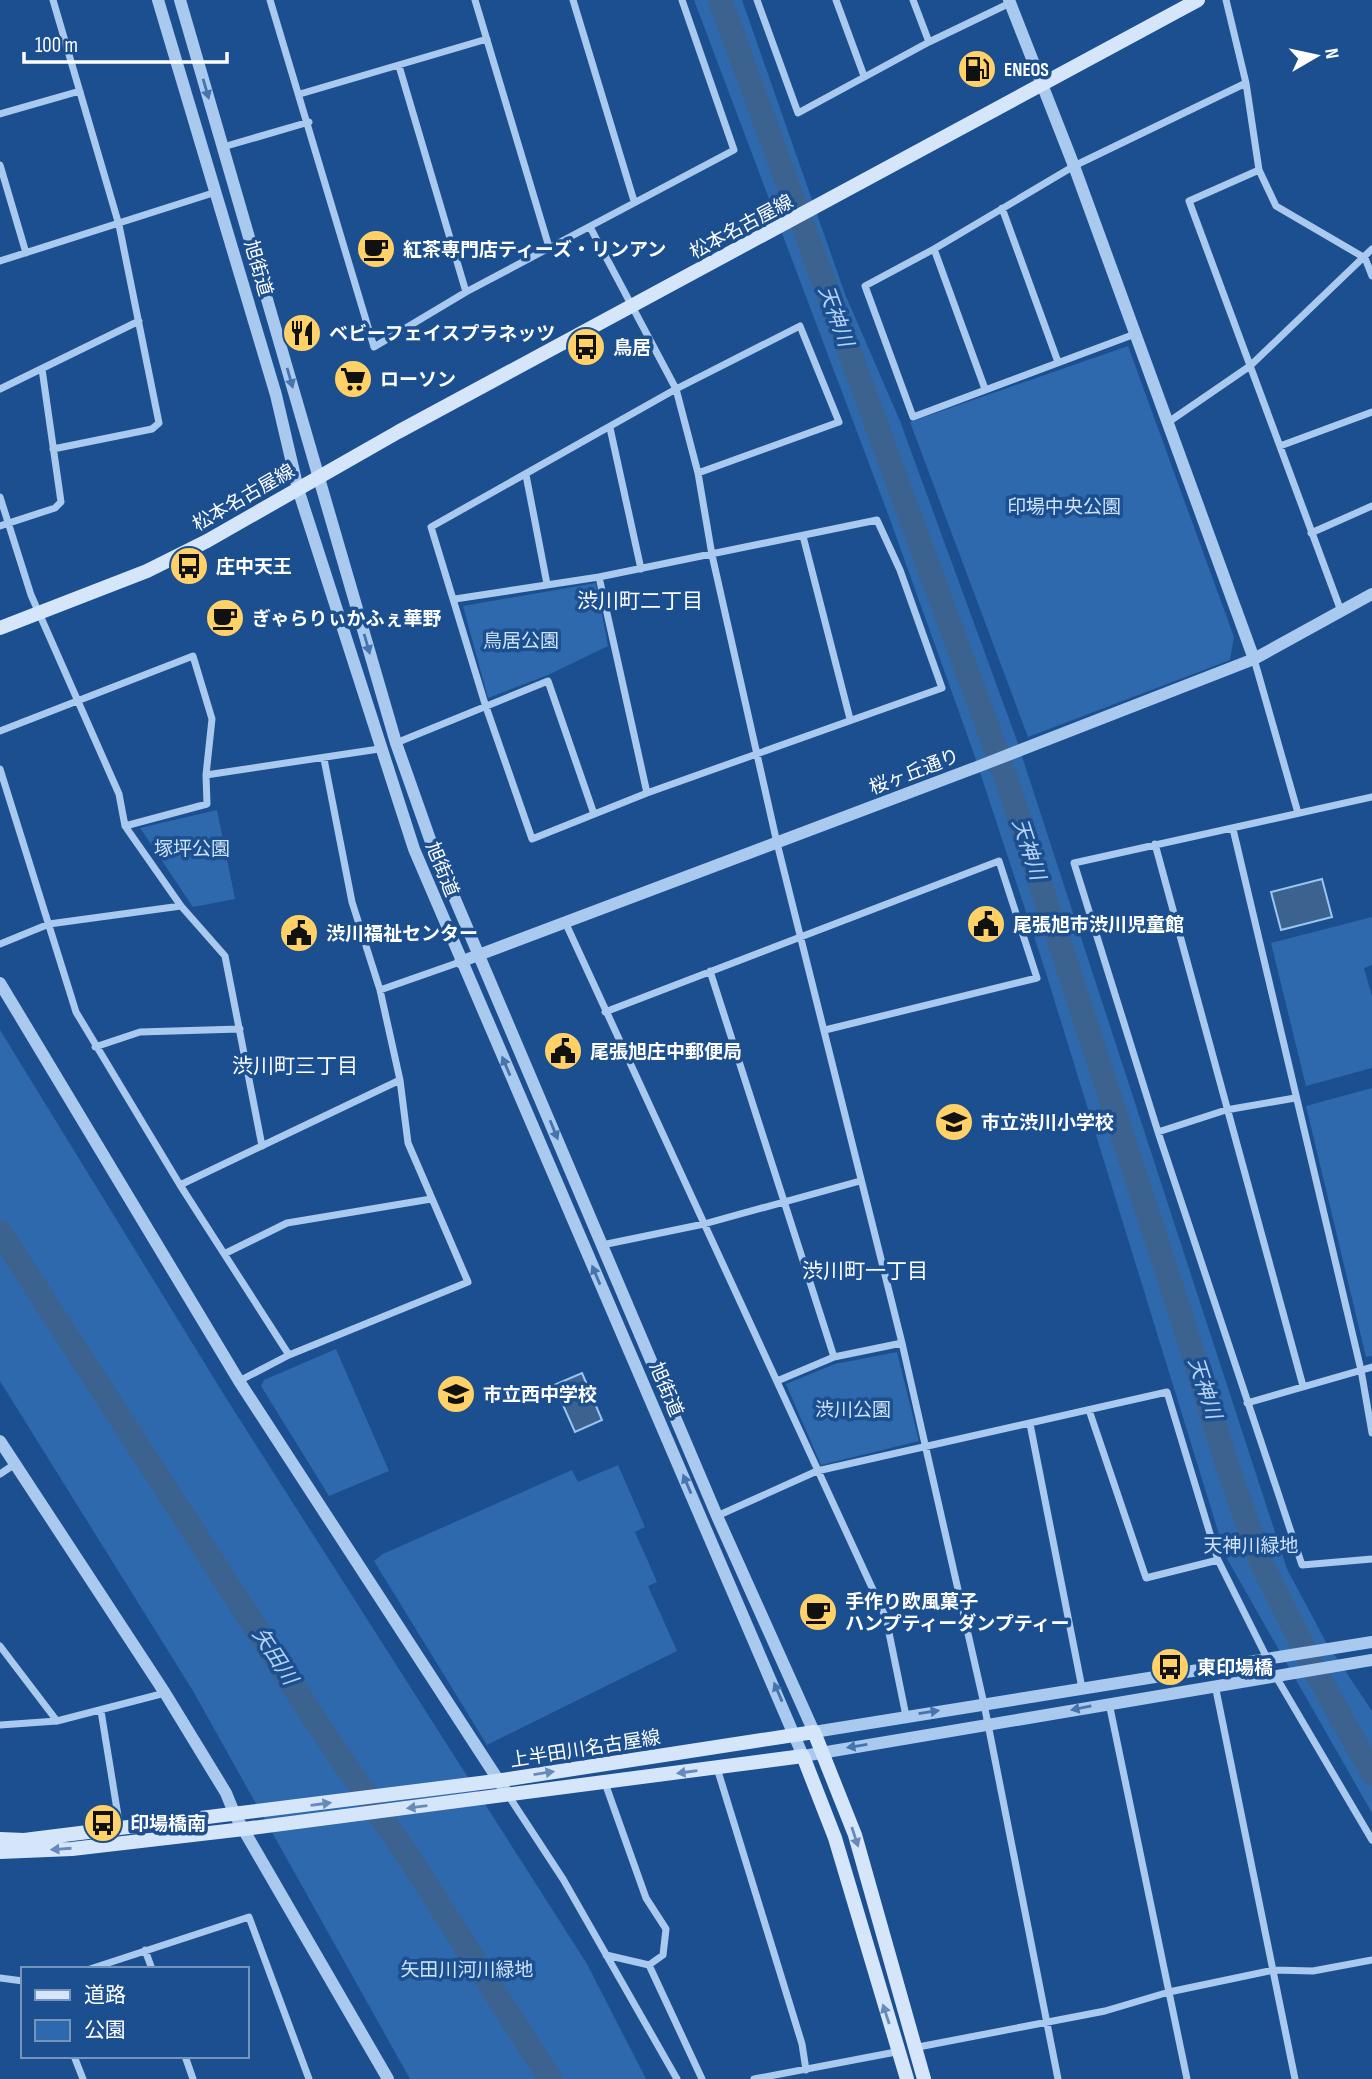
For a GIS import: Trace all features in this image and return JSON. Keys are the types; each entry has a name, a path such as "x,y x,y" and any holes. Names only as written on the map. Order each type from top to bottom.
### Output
{"main road":[{"name":"松本名古屋線","path":"0,628 173,559 319,476 1198,0"},
{"name":"上半田川名古屋線","path":"0,1839 24,1840 254,1813 496,1781 814,1732"},
{"path":"814,1732 855,1835 924,2079"},
{"name":"上半田川名古屋線","path":"0,1852 72,1849 244,1829 803,1756"},
{"path":"803,1756 835,1838 907,2079"}],"street":[{"path":"53,0 119,225 159,424 152,429 53,449"},
{"name":"旭街道","path":"158,0 276,395 298,489 379,749 417,858 803,1756"},
{"name":"旭街道","path":"180,0 396,743 432,845 718,1516 814,1732"},
{"path":"270,0 309,122 374,347 466,292 734,150 682,0"},
{"path":"475,0 549,247"},
{"path":"573,0 634,201"},
{"path":"758,0 798,113 863,76 1009,2 1074,166 1254,659 1298,813"},
{"path":"836,0 863,76"},
{"path":"913,0 929,42"},
{"path":"1226,0 1246,83 1259,170 1276,206 1366,258 1372,276"},
{"path":"300,94 487,39"},
{"path":"399,66 466,292"},
{"path":"1135,334 913,417 865,286 934,249 1074,166 1246,83"},
{"path":"0,114 80,91"},
{"path":"223,147 309,122"},
{"path":"0,165 3,187 26,253"},
{"path":"1259,170 1189,201 1341,611"},
{"path":"0,261 217,192"},
{"path":"1002,208 1058,362"},
{"path":"590,227 635,306 676,389 698,473 712,555 777,844 902,1343 984,1704 1058,2079"},
{"path":"934,249 985,389"},
{"path":"1167,423 1250,366 1366,258 1372,249"},
{"path":"0,389 139,321"},
{"path":"455,599 599,577 877,520 900,570 942,688 647,793 532,839 485,704 431,527 676,389 800,326 839,422 698,473"},
{"path":"0,526 55,508 61,502 42,369"},
{"path":"1280,446 1372,412"},
{"path":"610,428 641,569"},
{"path":"526,475 547,584"},
{"path":"0,497 31,595 41,612 119,794 125,826 181,906 225,956 262,1146"},
{"path":"1311,533 1372,506"},
{"path":"803,536 850,719"},
{"path":"599,577 647,793"},
{"name":"桜ヶ丘通り","path":"460,962 777,844 1254,659 1372,594"},
{"path":"0,730 193,656 212,719 206,775 207,804 125,826"},
{"path":"396,743 485,704 548,681 594,814"},
{"path":"206,775 379,749"},
{"path":"239,1381 289,1355 468,1282 408,1143 400,1080 380,990 352,902 324,759"},
{"path":"0,769 76,1012 180,1185 289,1355"},
{"path":"1372,797 1074,863 1158,1132 1302,1565 1372,1559"},
{"path":"1233,829 1361,1370 1372,1433"},
{"path":"1155,844 1303,1386"},
{"path":"605,1012 999,861 1037,978 825,1030"},
{"path":"0,944 49,924 181,906"},
{"path":"565,924 886,1618 906,1716"},
{"path":"380,990 460,962"},
{"path":"710,971 782,1202 834,1357"},
{"path":"0,983 239,1381 496,1781 508,1794 548,1855 677,2079"},
{"path":"95,1047 139,1032 240,1029"},
{"path":"180,1185 400,1080"},
{"path":"1158,1132 1226,1110 1295,1098"},
{"path":"602,1245 704,1224 860,1181"},
{"path":"226,1253 287,1223 431,1199"},
{"path":"777,1381 834,1357 902,1343"},
{"path":"1247,1403 1372,1367"},
{"path":"718,1516 817,1471 926,1449 1167,1392 1219,1560 1267,1658"},
{"path":"1089,1410 1146,1578 1219,1560"},
{"path":"1030,1424 1082,1688"},
{"path":"0,1441 164,1693 226,1794 235,1815 388,2079"},
{"path":"0,1474 15,1464"},
{"path":"814,1732 1372,1642"},
{"path":"0,1646 57,1721"},
{"path":"803,1756 1214,1684 1372,1660"},
{"path":"1275,1675 1372,1840"},
{"path":"1214,1684 1295,2079"},
{"path":"0,1725 57,1721 164,1693"},
{"path":"1109,1702 1187,2079"},
{"path":"101,1711 120,1828"},
{"path":"718,1768 802,2044 806,2070"},
{"path":"605,1783 646,1898 666,1929 663,1955 649,1965 606,1955"},
{"path":"96,1967 248,1917 309,2079"},
{"path":"145,1950 151,1967"},
{"path":"754,2079 1105,2011 1169,1993 1274,1970 1313,1970 1372,1960"},
{"path":"649,1965 702,2079"},
{"path":"0,1978 21,1981"},
{"path":"75,2058 83,2079"},
{"path":"186,2058 193,2079"}],"green space":[{"name":"天神川緑地","path":"694,0 742,0 845,294 900,421 1016,738 1287,1569 1326,1642 1372,1711 1372,1813 1226,1557 1046,973 974,754 888,514"},
{"name":"印場中央公園","path":"1128,346 1234,637 1230,660 1028,737 910,422"},
{"name":"鳥居公園","path":"596,583 608,646 548,675 488,698 463,606"},
{"name":"塚坪公園","path":"217,810 235,899 193,907 140,828"},
{"path":"1372,917 1372,965 1364,968 1372,996 1372,1068 1306,1086 1271,943"},
{"name":"矢田川河川緑地","path":"0,1030 226,1398 587,1964 646,2079 410,2079 193,1691 0,1381"},
{"path":"1372,1088 1372,1356 1366,1357 1306,1106"},
{"path":"336,1349 389,1471 329,1496 261,1386 264,1380"},
{"name":"渋川公園","path":"897,1352 919,1441 821,1465 786,1384 835,1364"},
{"path":"618,1465 645,1527 635,1532 657,1582 648,1586 677,1651 487,1745 374,1561 383,1554 572,1470 578,1482"}],"shaded area":[{"path":"1322,879 1332,917 1281,930 1271,892"},
{"path":"582,1373 602,1420 575,1432 554,1385"}],"waterway":[{"name":"天神川","path":"720,0 1003,769 1229,1471 1261,1562 1318,1676 1372,1773"},
{"name":"矢田川","path":"0,1232 323,1732 410,1859 550,2079"}],"place":[{"name":"ENEOS","path":"977,69"},
{"name":"紅茶専門店ティーズ・リンアン","path":"376,249"},
{"name":"ベビーフェイスプラネッツ","path":"302,333"},
{"name":"鳥居","path":"586,347"},
{"name":"ローソン","path":"353,379"},
{"name":"庄中天王","path":"189,566"},
{"name":"ぎゃらりぃかふぇ華野","path":"225,618"},
{"name":"尾張旭市渋川児童館","path":"986,924"},
{"name":"渋川福祉センター","path":"299,933"},
{"name":"尾張旭庄中郵便局","path":"563,1051"},
{"name":"市立渋川小学校","path":"954,1122"},
{"name":"市立西中学校","path":"456,1394"},
{"name":"手作り欧風菓子 ハンプティーダンプティー","path":"818,1612"},
{"name":"東印場橋","path":"1170,1667"},
{"name":"印場橋南","path":"103,1823"}],"district":[{"name":"渋川町二丁目","path":"640,601"},
{"name":"渋川町三丁目","path":"295,1066"},
{"name":"渋川町一丁目","path":"865,1271"}]}
